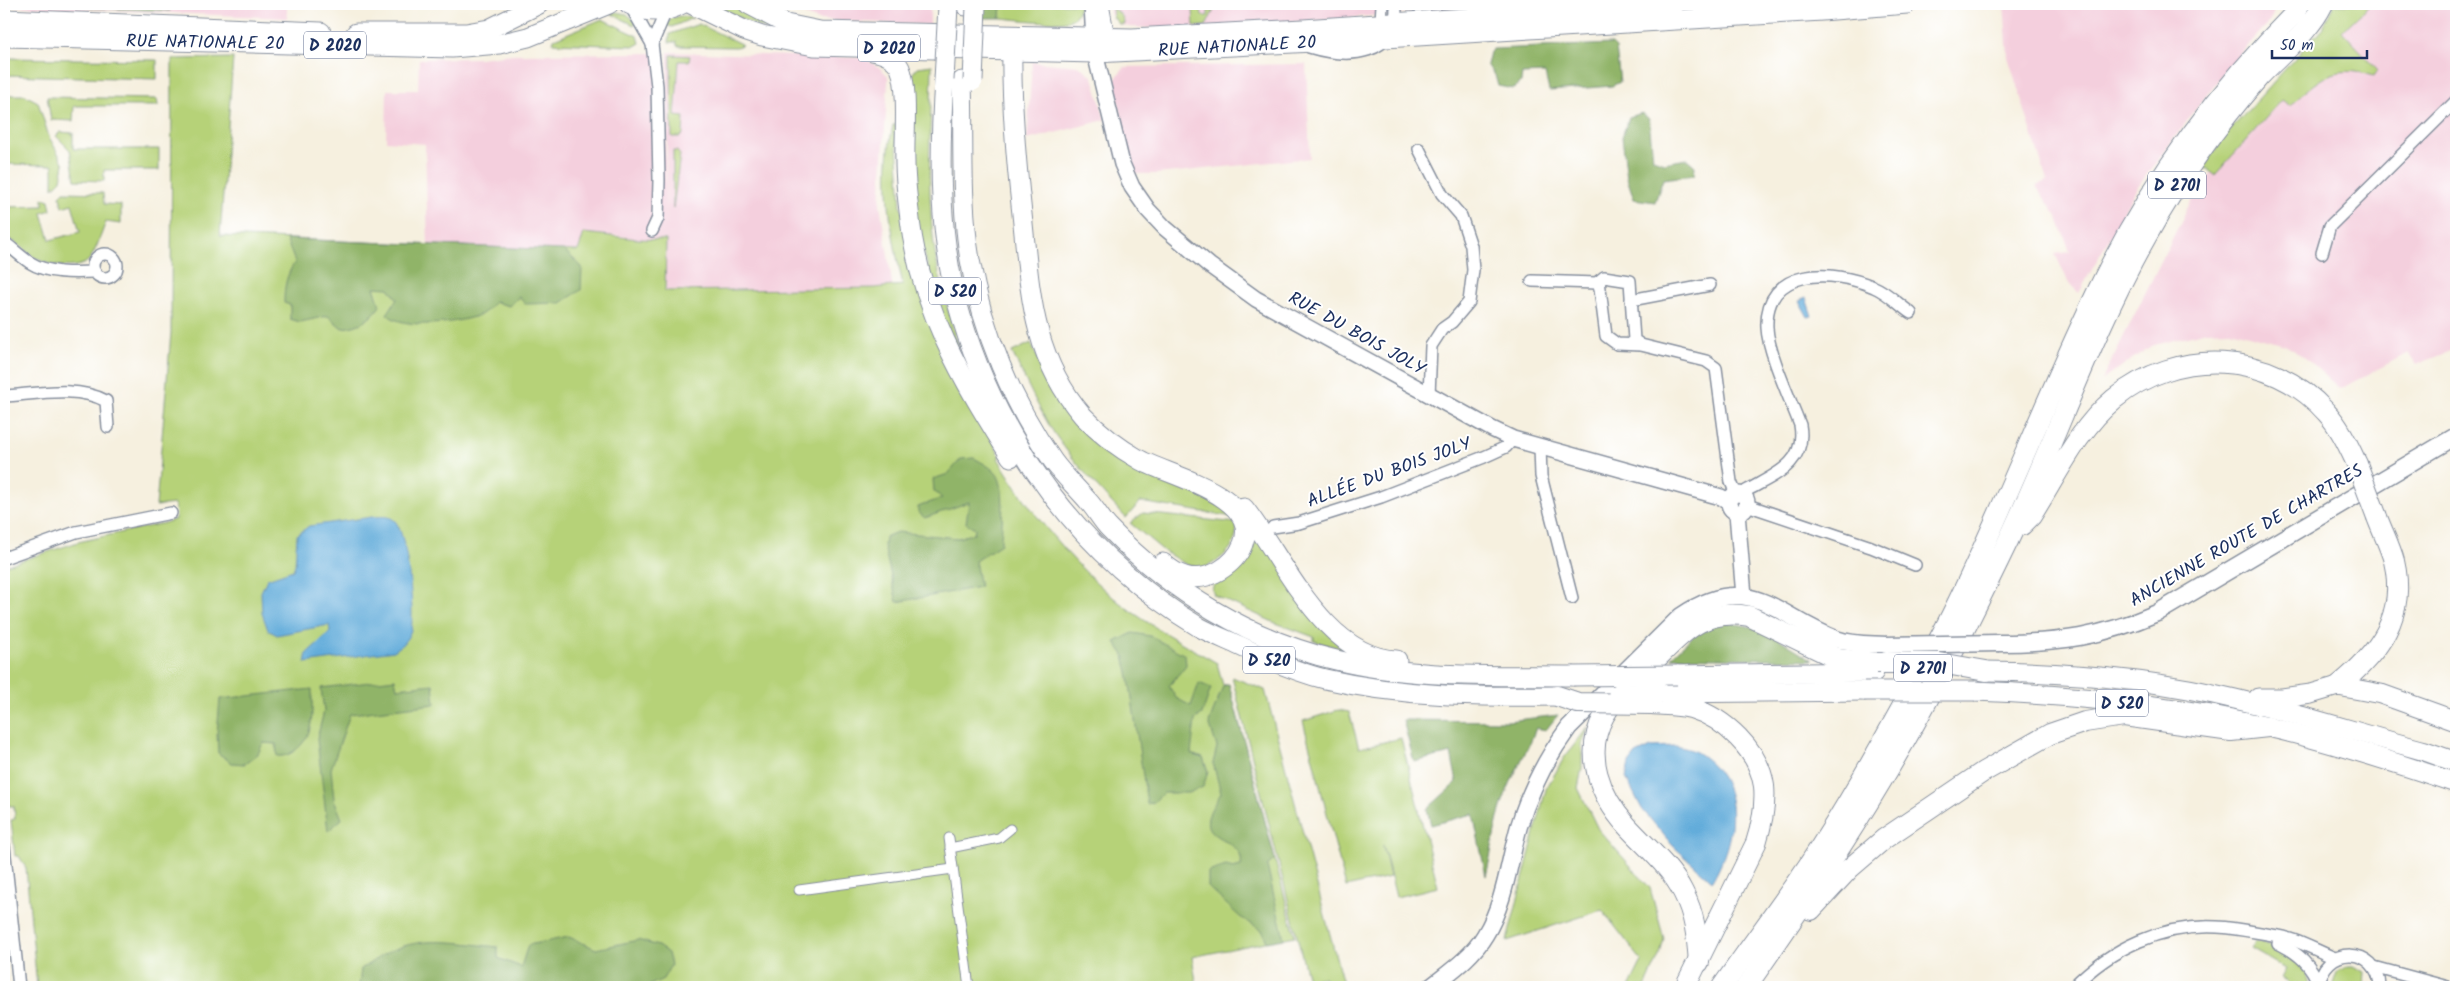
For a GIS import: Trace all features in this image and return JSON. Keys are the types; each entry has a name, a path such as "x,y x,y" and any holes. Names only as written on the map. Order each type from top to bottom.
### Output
{"highway":[{"name":"D 2701","path":"2254,56 2279,15 2282,4"},
{"name":"D 2701","path":"1722,987 1808,865 1854,792 1940,636 1996,522 2082,325 2129,232 2156,187 2205,115 2254,56 2296,12 2299,4"},
{"name":"D 2701","path":"1746,987 1796,916 1879,786 1924,708 2010,536 2118,288 2173,191 2202,149 2253,85 2306,30 2323,4"},
{"path":"2010,536 2031,516 2090,422 2114,399 2140,381 2188,364 2213,361 2250,366 2284,378 2308,395 2326,412 2344,434 2394,560 2397,583 2396,604 2389,626 2378,648 2363,666 2338,686"},
{"path":"1699,962 1695,925 1683,891 1663,864 1617,815 1602,790 1596,768 1595,747 1604,715 1637,677 1678,637 1700,621 1711,616 1736,614 1749,616 1838,659 1857,662 1879,660 1940,663 1986,671"},
{"path":"1557,696 1578,703 1656,699 1706,714 1738,736 1746,747 1764,784 1763,821 1756,843 1699,962 1685,987"},
{"path":"1796,916 1813,909 1848,869 1884,839 1983,772 2050,734 2085,722 2124,716 2231,731 2268,727"}],"main road":[{"name":"RUE NATIONALE 20","path":"4,19 360,34 450,34 489,29 539,4"},
{"name":"RUE NATIONALE 20","path":"4,37 452,48 499,44 528,37 609,4"},
{"path":"629,4 653,12 674,7"},
{"name":"RUE NATIONALE 20","path":"691,4 744,30 762,36 814,46 1012,51 1097,42 1676,4"},
{"name":"RUE NATIONALE 20","path":"748,4 786,24 820,31 1097,42 1298,43 1390,22 1790,13 1896,4"},
{"path":"1097,42 1099,4"},
{"name":"D 520","path":"963,5 959,81 941,167 944,219 950,264 961,315 977,362 998,408 1018,446 1042,482 1068,515 1106,555 1158,597 1200,627 1272,661 1324,678 1390,691 1463,697 1557,696"},
{"path":"849,47 882,53 891,57 900,68 904,83 905,165 910,217 923,283 933,314 955,365 1014,463 1042,482"},
{"path":"1012,51 1014,125 1026,264 1035,323 1053,372 1067,396 1084,416 1101,433 1121,448 1157,468 1219,494 1234,506 1245,522 1244,540 1236,558 1220,570 1195,578 1175,572 1090,504"},
{"name":"D 520","path":"959,81 964,126 964,198 970,261 996,352 1023,412 1053,460 1108,528 1162,577 1192,598 1244,626 1289,646 1336,660 1402,672 1574,676 1677,675 1879,660"},
{"name":"ANCIENNE ROUTE DE CHARTRES","path":"1431,987 1472,953 1487,932 1501,896 1520,824 1535,784 1555,746 1569,727 1681,616 1692,608 1715,599 1744,596 1766,601 1838,640 1857,644 1879,660 1999,643 2060,642 2091,636 2125,627 2157,613 2456,436"},
{"path":"1157,468 1209,482 1226,490 1237,500 1315,610 1334,632 1355,647 1392,660 1405,660 1428,674"},
{"name":"D 520","path":"1986,671 2043,672 2102,677 2234,698 2425,751 2456,762"},
{"path":"2234,698 2282,698 2311,694 2338,686 2381,694 2456,721"},
{"name":"D 520","path":"1656,699 1864,691 1976,690 2072,696 2191,712 2268,727 2400,764 2456,783"},
{"path":"2400,764 2425,785 2456,795"}],"street":[{"path":"629,4 637,14 652,44 657,86 659,203 658,218 652,232"},
{"path":"1090,4 1097,42"},
{"path":"1382,4 1390,22"},
{"path":"652,44 674,7"},
{"name":"RUE DU BOIS JOLY","path":"1097,42 1122,164 1132,187 1148,210 1165,228 1209,265 1256,299 1429,395 1513,439 1738,502"},
{"path":"2322,253 2330,226 2456,101"},
{"path":"1419,149 1442,194 1461,216 1471,246 1473,270 1469,302 1452,322 1442,329 1431,346 1429,395"},
{"path":"4,242 28,262 41,268 73,273 95,272"},
{"path":"1738,502 1746,491 1786,468 1797,454 1801,441 1800,425 1767,330 1768,313 1776,294 1790,282 1802,277 1833,276 1874,287 1911,314"},
{"path":"1532,282 1597,283 1604,277 1630,281 1634,340 1642,345"},
{"path":"1599,281 1606,336 1617,344 1642,345 1706,361 1716,368 1731,482 1738,502 1744,596"},
{"path":"1631,300 1710,285"},
{"path":"4,396 54,392 93,394 106,401 108,427"},
{"name":"ALLÉE DU BOIS JOLY","path":"1272,527 1299,524 1388,494 1506,447 1513,439"},
{"path":"1540,447 1541,476 1572,598"},
{"path":"1738,502 1871,547 1915,565"},
{"path":"4,558 76,532 171,512"},
{"path":"950,848 999,838 1010,829"},
{"path":"949,838 969,987"},
{"path":"4,846 19,987"},
{"path":"799,890 953,869"},
{"path":"2073,987 2103,960 2126,947 2157,935 2185,928 2217,927 2242,929 2278,936 2335,958"},
{"path":"2271,936 2277,943 2291,949 2309,964 2315,972 2319,987"},
{"path":"2319,987 2323,971 2335,958 2343,955 2361,957 2374,967 2448,987"},
{"path":"2374,967 2379,976 2380,987"},
{"path":"2418,987 2427,987"}],"shaded area":[{"path":"4,4 287,4 287,18 4,6"},
{"path":"778,4 930,4 930,25 819,20"},
{"path":"1110,4 1414,4 1414,12 1325,20 1176,29 1130,27 1119,24 1110,13"},
{"path":"1414,4 1506,4 1414,12"},
{"path":"2004,4 2277,4 2270,21 2221,76 2138,186 2079,293 2069,283 2055,254 2070,252 2058,218 2036,186 2047,181 2008,57"},
{"path":"2369,4 2456,4 2456,349 2416,365 2408,353 2340,389 2303,356 2285,345 2230,330 2206,331 2151,346 2102,380 2191,201 2221,158 2316,52"},
{"path":"668,52 863,58 880,68 888,76 880,204 893,289 666,290 666,239 638,239 615,235 578,251 428,245 425,144 386,141 387,90 418,90 419,59 479,58 513,54 665,53 666,230"},
{"path":"1032,62 1080,66 1093,77 1105,120 1027,140"},
{"path":"1306,64 1310,158 1157,174 1133,174 1114,81 1124,67"}],"green space":[{"path":"91,4 170,4 170,11 90,8"},
{"path":"719,4 733,4 741,10 809,39 756,26 717,7"},
{"path":"983,4 1001,4 1000,18 982,18"},
{"path":"1001,4 1080,4 1077,13 1072,19 1057,22 1000,18"},
{"path":"2334,4 2371,4 2342,31 2378,70 2374,76 2348,71 2337,73 2318,81 2290,106 2282,100 2215,175 2204,167 2224,137 2323,27"},
{"path":"1112,8 1121,15 1124,24 1119,24 1113,17"},
{"path":"1193,8 1201,8 1202,16 1208,16 1208,10 1214,10 1206,26 1194,27"},
{"path":"610,13 627,14 636,22 634,25"},
{"path":"680,16 693,18 672,27 666,25 672,18"},
{"path":"602,19 638,36 640,43 635,46 553,43 554,39"},
{"path":"699,24 742,45 736,47 677,46 677,42 669,42 670,34"},
{"path":"1612,44 1616,48 1620,82 1612,86 1549,91 1545,73 1522,74 1521,82 1514,89 1498,86 1495,75 1487,65 1490,52 1493,49"},
{"path":"671,55 690,56 689,61 679,61 675,116 684,117 683,134 680,137 672,137"},
{"path":"4,58 157,60 157,79 4,75"},
{"path":"233,58 220,236 578,251 584,233 666,240 665,291 874,288 903,285 891,225 888,185 889,145 893,125 896,125 901,207 1000,457 998,458 1037,517 1085,572 1102,588 1120,603 1167,635 1217,663 1223,685 1229,684 1295,936 1192,957 1197,987 37,987 26,868 19,856 15,856 11,820 15,819 14,806 9,806 4,769 4,566 78,542 176,519 175,504 156,506 171,333 172,59"},
{"path":"932,65 930,200 934,245 948,310 959,348 939,313 913,207 910,111 912,74 918,67"},
{"path":"4,95 25,95 38,102 49,137 64,164 61,180 53,188 53,165 4,164"},
{"path":"47,97 157,99 158,106 74,106 73,121 51,120"},
{"path":"1642,113 1649,119 1653,159 1664,163 1687,159 1695,166 1694,175 1663,179 1655,202 1634,199 1627,178 1622,137 1629,117"},
{"path":"60,132 73,133 73,149 159,149 159,170 104,170 104,181 75,180 70,150 56,136"},
{"path":"673,151 677,151 680,155 673,208"},
{"path":"64,192 103,193 104,204 121,205 121,224 106,222 91,258 83,264 69,267 41,261 4,236 4,207 43,206 43,198 49,200 51,210 42,213 50,240 80,232 72,204 62,207 60,196"},
{"path":"286,239 564,250 582,267 581,290 561,303 525,304 519,297 509,306 495,302 482,314 471,318 446,323 418,324 395,319 387,314 397,299 389,288 374,287 380,306 368,319 359,324 342,328 328,316 300,322 290,319 290,305 284,303 286,282 295,262"},
{"path":"1031,343 1050,383 1089,434 1123,461 1143,473 1204,494 1234,517 1140,502 1126,518 1071,456 1043,414 1012,352"},
{"path":"974,458 994,471 1001,485 1002,494 1001,544 975,561 980,587 897,602 884,546 885,537 897,532 958,538 974,533 975,528 966,523 969,502 925,518 918,512 918,507 942,498 934,491 933,479 948,474 961,459"},
{"path":"1143,513 1237,523 1237,532 1231,547 1220,559 1197,571 1165,552 1130,523"},
{"path":"1259,537 1342,649 1314,641 1314,637 1273,622 1214,595 1212,590 1214,583 1252,540"},
{"path":"1720,621 1763,629 1813,660 1671,657 1697,632"},
{"path":"1133,633 1150,636 1185,655 1186,665 1169,686 1176,698 1191,706 1199,683 1211,688 1202,714 1195,720 1191,754 1203,758 1208,772 1203,787 1188,793 1163,793 1154,802 1147,804 1129,678 1124,655 1115,642"},
{"path":"1232,677 1265,690 1344,987 1328,987 1325,977 1308,980"},
{"path":"395,679 397,688 433,684 435,704 350,714 331,769 334,799 342,819 328,831 317,739 324,711 321,688"},
{"path":"1229,684 1275,859 1267,866 1284,939 1267,942 1262,930 1240,917 1208,887 1208,872 1226,866 1233,868 1241,866 1241,857 1237,850 1211,832 1208,826 1209,815 1221,793 1213,763 1217,747 1209,723 1223,686"},
{"path":"312,689 310,728 306,739 293,752 288,755 277,756 276,744 263,743 258,754 245,764 232,763 218,753 217,733 220,699"},
{"path":"1338,710 1349,712 1359,748 1401,738 1438,887 1396,897 1383,845 1390,877 1346,887 1303,721"},
{"path":"1558,715 1546,730 1536,728 1511,782 1500,810 1486,876 1473,814 1431,825 1427,809 1457,782 1451,753 1414,762 1403,720 1508,721"},
{"path":"1588,727 1582,745 1582,768 1578,788 1598,829 1650,888 1664,939 1660,954 1645,987 1629,987 1642,961 1602,910 1507,941 1546,789 1564,758"},
{"path":"569,937 596,949 638,940 658,946 668,953 671,965 663,979 646,987 359,986 361,969 388,952 410,944 448,942 498,947 498,958 521,967 528,945"},
{"path":"2256,942 2282,952 2298,963 2308,978 2310,987 2285,987 2288,982 2281,978 2286,969 2251,949"},
{"path":"2348,966 2354,966 2365,972 2364,987 2332,987 2337,972"}],"water":[{"path":"1806,298 1812,316 1808,317 1799,301"},
{"path":"372,517 392,518 399,527 403,539 411,590 412,621 410,633 400,647 394,651 305,663 307,653 330,632 329,625 277,635 268,630 262,613 261,592 267,579 293,570 297,535 309,526"},
{"path":"1676,746 1698,753 1713,765 1723,780 1729,796 1732,813 1731,830 1727,848 1712,881 1673,846 1642,809 1626,778 1629,763 1636,754 1651,747"}]}
